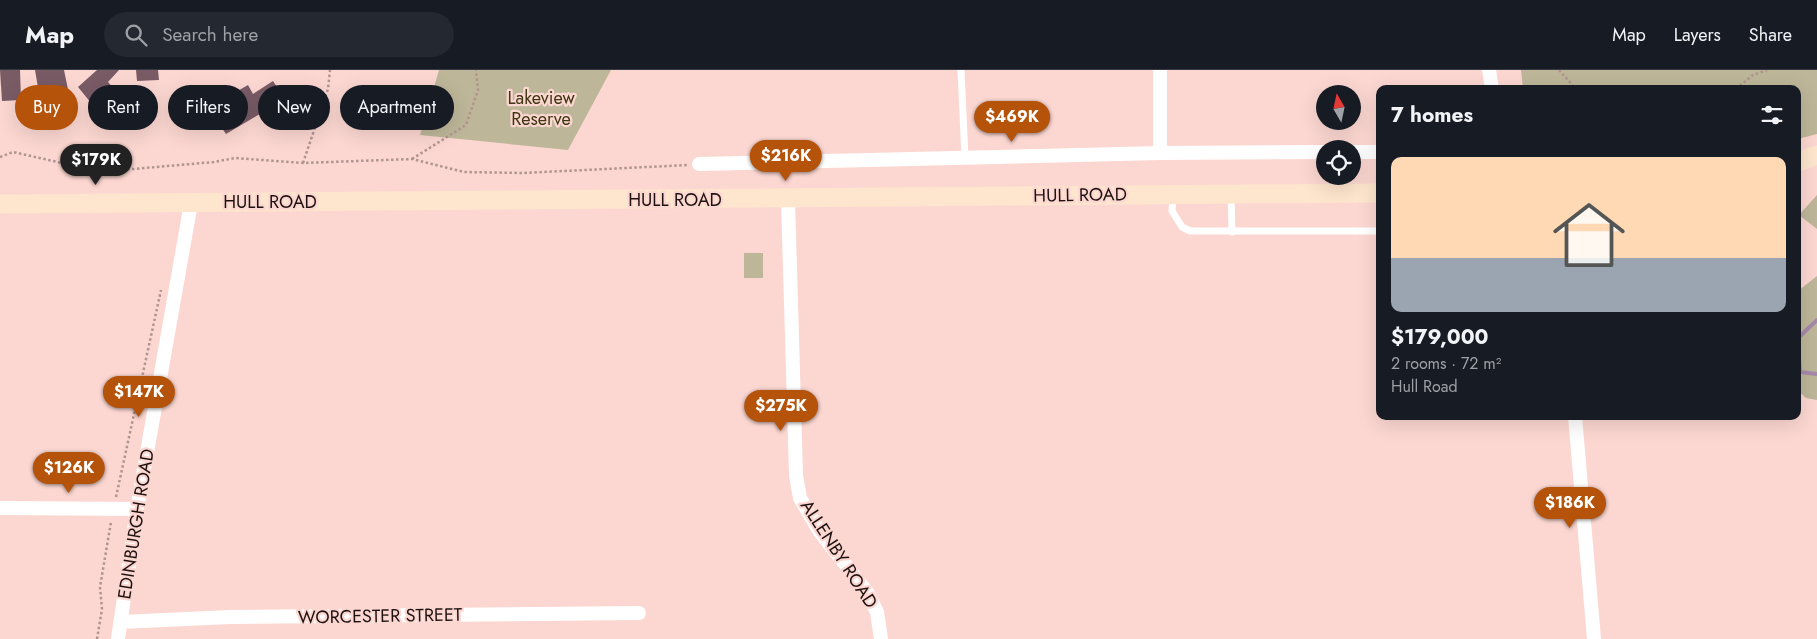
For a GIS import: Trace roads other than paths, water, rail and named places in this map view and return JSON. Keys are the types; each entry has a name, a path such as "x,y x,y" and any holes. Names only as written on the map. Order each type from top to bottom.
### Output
{"main road":[{"path":"1801,161 1817,155"},
{"name":"HULL ROAD","path":"0,204 1376,193"}],"street":[{"path":"1160,70 1160,153"},
{"path":"1489,70 1491,85"},
{"name":"HULL ROAD","path":"699,164 1160,153 1316,152"},
{"path":"1361,152 1376,152"},
{"name":"ALLENBY ROAD","path":"788,199 796,475 800,498 820,532 867,592 878,612 881,639"},
{"name":"EDINBURGH ROAD","path":"118,639 137,509 191,202"},
{"path":"1575,420 1594,639"},
{"path":"0,508 137,509"},
{"name":"WORCESTER STREET","path":"121,622 230,617 639,614"}],"lane":[{"path":"961,70 966,158"},
{"path":"1174,194 1172,211 1182,227 1190,231 1376,231"},
{"path":"1231,194 1232,232"}],"waterway":[{"path":"1801,335 1817,320"},
{"path":"1801,372 1817,374"}],"park label":[{"name":"Lakeview Reserve","path":"541,108"}]}
